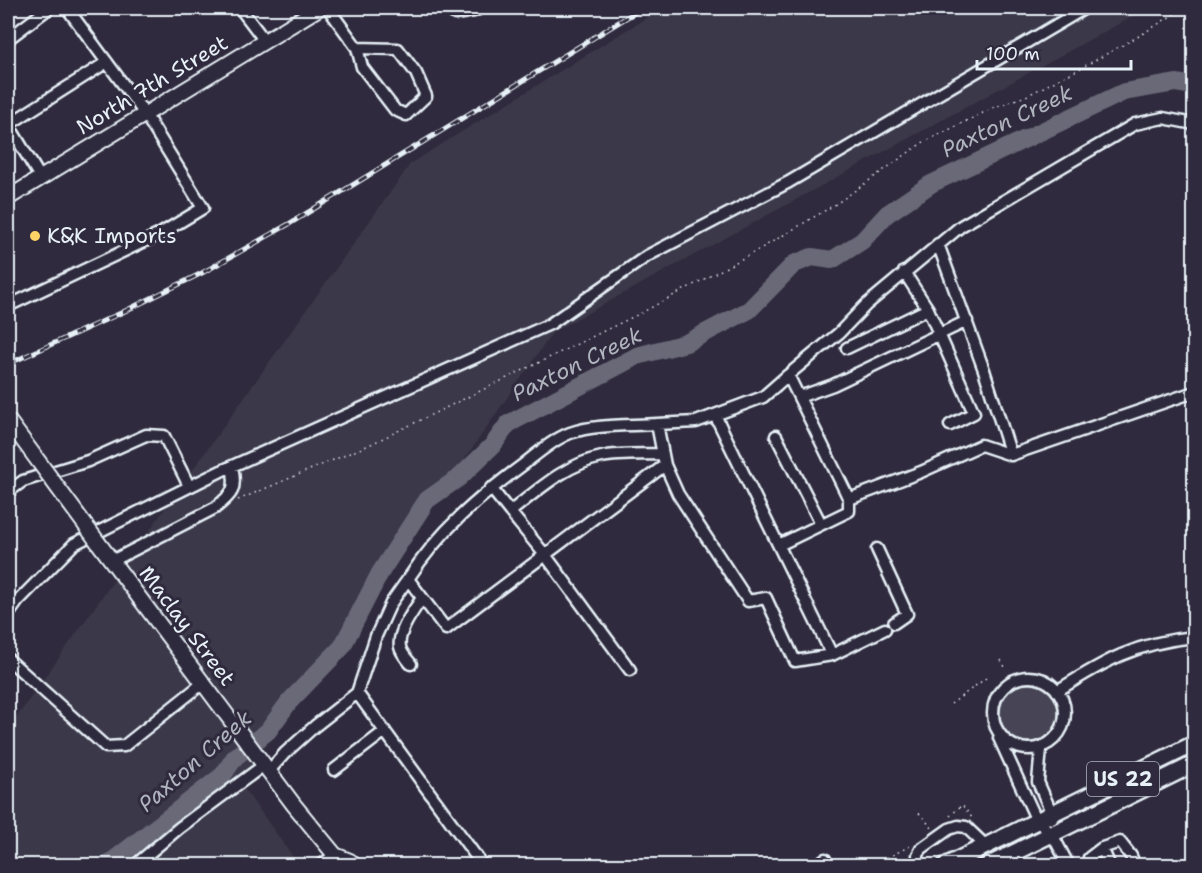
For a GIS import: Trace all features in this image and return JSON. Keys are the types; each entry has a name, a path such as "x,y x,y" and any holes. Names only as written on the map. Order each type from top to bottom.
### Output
{"highway":[{"name":"US 22","path":"945,866 1194,744"},
{"name":"US 22","path":"987,866 1194,764"}],"main road":[{"name":"North 7th Street","path":"8,198 319,8"},
{"name":"Maclay Street","path":"8,420 335,860 350,861 354,866"}],"street":[{"path":"8,39 49,8"},
{"path":"8,306 160,234 203,208 145,114 67,8"},
{"path":"240,8 265,41"},
{"path":"328,8 357,48 362,67 395,110 406,115 426,96 416,73 398,49 357,48"},
{"path":"448,8 455,14 480,8"},
{"path":"8,615 74,544 232,466 550,324 647,256 789,182 1085,8"},
{"path":"40,177 8,124 106,62"},
{"path":"134,866 178,828 267,768 357,693 376,636 391,603 424,555 446,528 491,488 537,454 569,434 596,428 696,422 763,397 839,333 861,309 961,226 1135,124 1163,118 1194,124"},
{"path":"938,244 1016,454"},
{"path":"904,272 928,309 940,333 974,413 950,425"},
{"path":"847,348 928,309"},
{"path":"799,397 833,385 967,321"},
{"path":"778,545 849,511 849,499 788,375"},
{"path":"849,499 921,472 981,445 1016,454 1194,392"},
{"path":"715,415 832,655"},
{"path":"657,424 665,465 678,494 748,602 766,598 795,661 832,655 890,626 907,614 877,549"},
{"path":"8,492 23,481 88,461 146,435 164,436 189,486"},
{"path":"776,436 821,524"},
{"path":"510,512 550,480 579,463 603,456 663,454"},
{"path":"408,579 446,629 665,465"},
{"path":"112,561 215,508 228,498 236,482 232,466"},
{"path":"491,488 546,555 630,670"},
{"path":"411,664 400,649 400,642 406,622 422,598"},
{"path":"1057,691 1096,666 1132,649 1153,643 1194,637"},
{"path":"8,659 106,747 124,746 203,683"},
{"path":"996,729 1011,746 1026,750 1041,748 1059,734 1064,720 1064,705 1057,691 1039,678 1024,677 1010,682 999,693 992,714 996,729 1007,759 1037,821 1052,834 1069,866"},
{"path":"357,693 480,864"},
{"path":"334,770 385,731"},
{"path":"1041,748 1038,782 1052,814 1052,834"},
{"path":"918,866 918,855 921,849 953,827 966,827 986,846"},
{"path":"1091,866 1089,858 1102,848 1120,842 1131,856 1135,866"},
{"path":"1102,848 1110,866"},
{"path":"320,866 335,860"}],"path":[{"path":"235,501 369,445 641,313 760,249 836,204 922,143 995,107 1026,96 1079,69 1184,8"},
{"path":"1002,660 1005,667"},
{"path":"951,704 986,678"},
{"path":"962,805 974,820"},
{"path":"919,813 933,830"}],"shaded area":[{"path":"662,8 1148,8 553,332 240,783 299,865 8,866 8,729 411,163"},
{"path":"1023,684 1035,684 1050,692 1058,707 1058,719 1050,734 1035,742 1023,742 1008,734 1000,719 1000,707 1008,692"}],"waterway":[{"name":"Paxton Creek","path":"106,866 223,775 235,757 268,731 289,702 342,647 380,573 427,500 460,477 493,445 508,424 637,356 686,343 749,310 794,264 812,257 832,260 862,241 887,214 931,184 1124,92 1176,83 1194,86"}],"railway":[{"path":"8,364 202,273 289,224 642,8"}],"place":[{"name":"K&K Imports","path":"35,236"}]}
